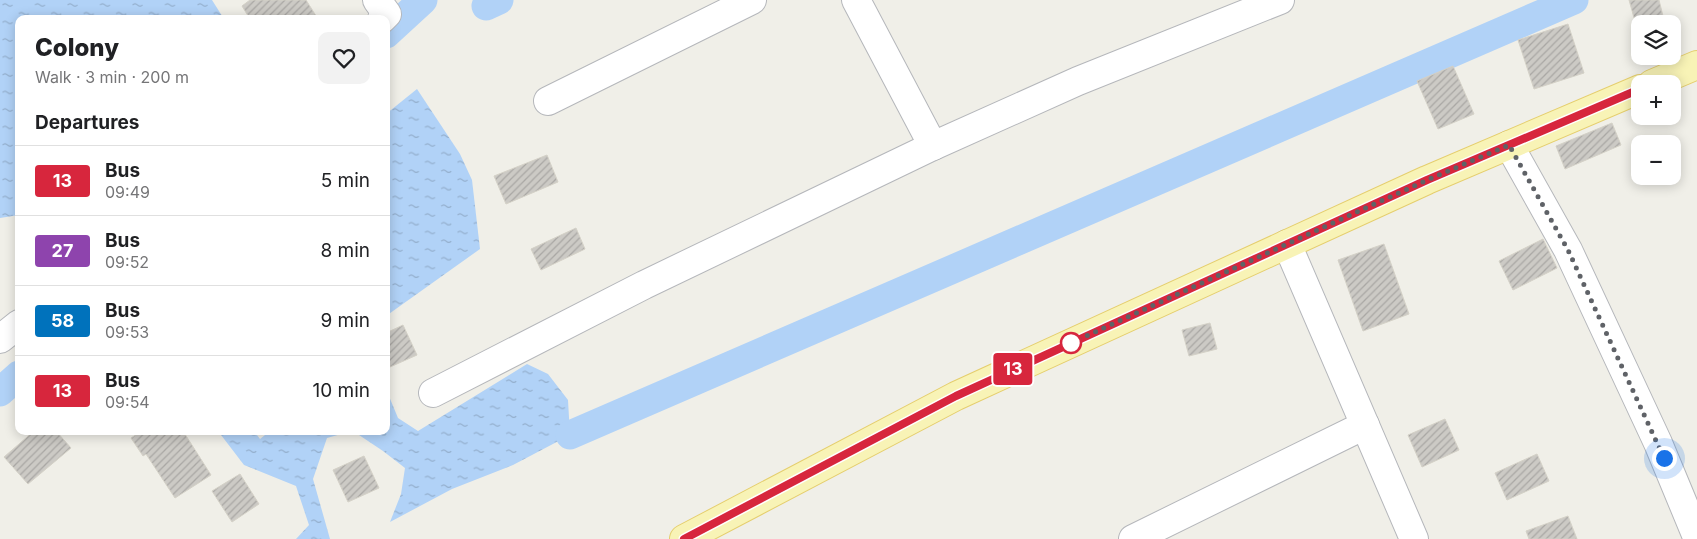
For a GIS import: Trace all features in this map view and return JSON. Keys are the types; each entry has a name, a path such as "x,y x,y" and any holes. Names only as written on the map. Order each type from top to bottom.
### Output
{"main road":[{"path":"1672,75 1697,64"},
{"path":"684,539 956,396 1427,180 1631,93"}],"street":[{"path":"377,0 386,15"},
{"path":"548,101 752,0"},
{"path":"856,0 933,146"},
{"path":"433,393 644,284 933,146 1078,81 1280,0"},
{"path":"1509,145 1568,250 1658,442 1697,537"},
{"path":"1287,244 1414,539"},
{"path":"0,339 15,327"},
{"path":"1133,539 1365,425"}],"water":[{"path":"0,0 212,0 221,15 15,15 15,216 0,218"},
{"path":"417,89 460,154 472,180 480,249 390,313 390,111"},
{"path":"527,364 548,374 568,400 570,435 513,465 452,489 390,522 401,494 405,468 359,435 390,435 390,399 398,418 418,431"},
{"path":"221,435 257,435 260,439 265,435 338,435 327,438 313,479 330,539 296,539 309,525 296,486 244,465"}],"building":[{"path":"250,0 306,0 315,15 248,15 242,6"},
{"path":"1629,0 1659,0 1663,15 1633,15"},
{"path":"1568,24 1584,73 1534,89 1518,40"},
{"path":"1453,66 1474,114 1438,129 1417,81"},
{"path":"1612,123 1621,145 1565,169 1556,146"},
{"path":"547,155 558,182 506,204 494,176"},
{"path":"576,228 585,249 541,270 531,249"},
{"path":"1543,239 1557,268 1513,290 1499,261"},
{"path":"1384,244 1409,314 1363,331 1338,260"},
{"path":"1210,323 1217,349 1189,356 1182,330"},
{"path":"403,325 417,355 390,367 390,331"},
{"path":"1445,419 1459,450 1422,467 1408,435"},
{"path":"29,435 60,435 71,448 28,484 4,457"},
{"path":"136,435 186,435 211,475 175,498 146,454 143,456 131,438"},
{"path":"1537,454 1549,481 1507,500 1495,473"},
{"path":"364,456 379,488 348,502 333,470"},
{"path":"240,474 259,504 232,522 212,491"},
{"path":"1568,516 1577,539 1529,539 1526,531"}],"waterway":[{"path":"390,30 423,0"},
{"path":"486,6 499,0"},
{"path":"570,435 1574,0"},
{"path":"0,392 15,379"}],"bus line":[{"name":"13","path":"684,539 956,396 1427,180 1631,93"}],"route":[{"path":"1071,343 1427,180 1509,145 1568,250 1664,458"}]}
